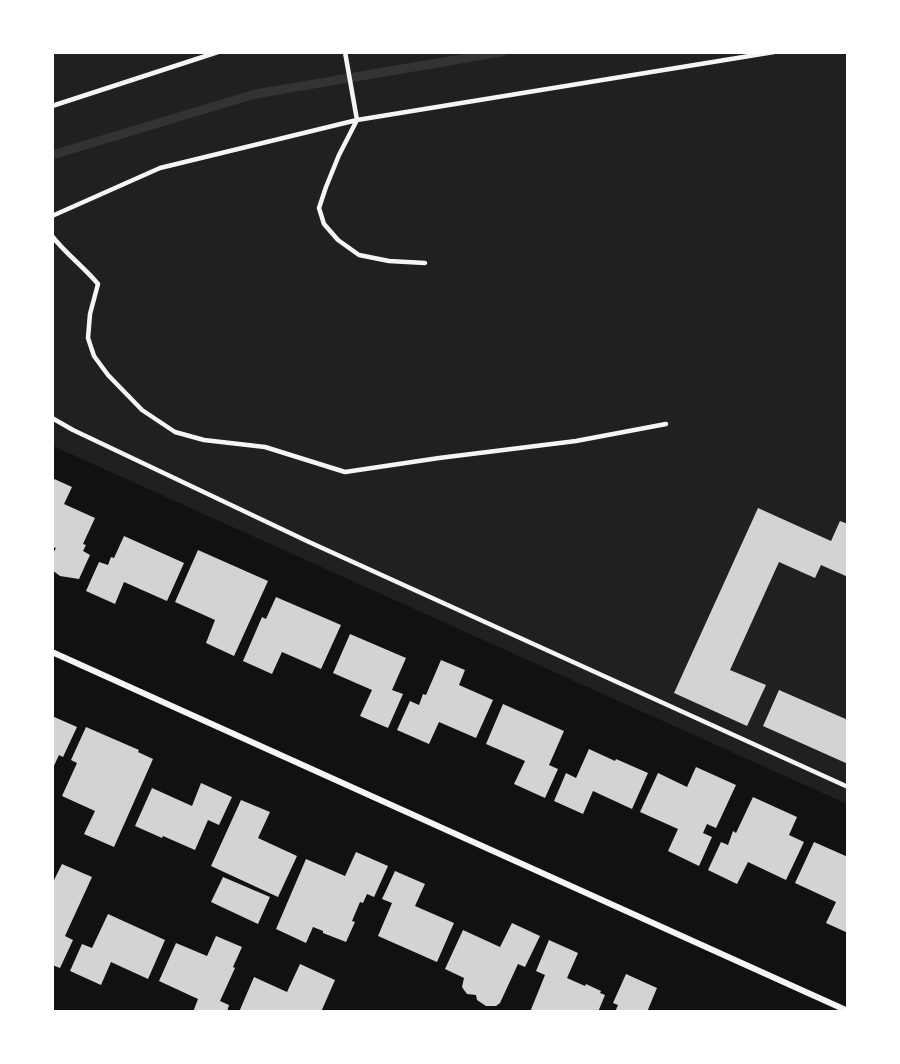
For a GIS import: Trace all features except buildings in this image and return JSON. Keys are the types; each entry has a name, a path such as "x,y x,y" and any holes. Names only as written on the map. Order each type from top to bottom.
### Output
{"street":[{"path":"52,652 848,1011"}],"lane":[{"path":"52,106 218,52"},
{"path":"345,52 357,120 339,155 319,208 324,224 338,240 359,255 389,261 424,262"},
{"path":"52,216 160,168 357,120 774,52"},
{"path":"52,236 61,248 87,270 98,284 90,314 88,338 94,356 108,375 142,410 175,432 204,440 265,447 345,472 576,441 666,424"},
{"path":"52,418 72,430 309,542 848,787"}],"shaded area":[{"path":"53,53 847,53 847,804 53,446"}],"waterway":[{"path":"52,155 255,94 502,52"}]}
